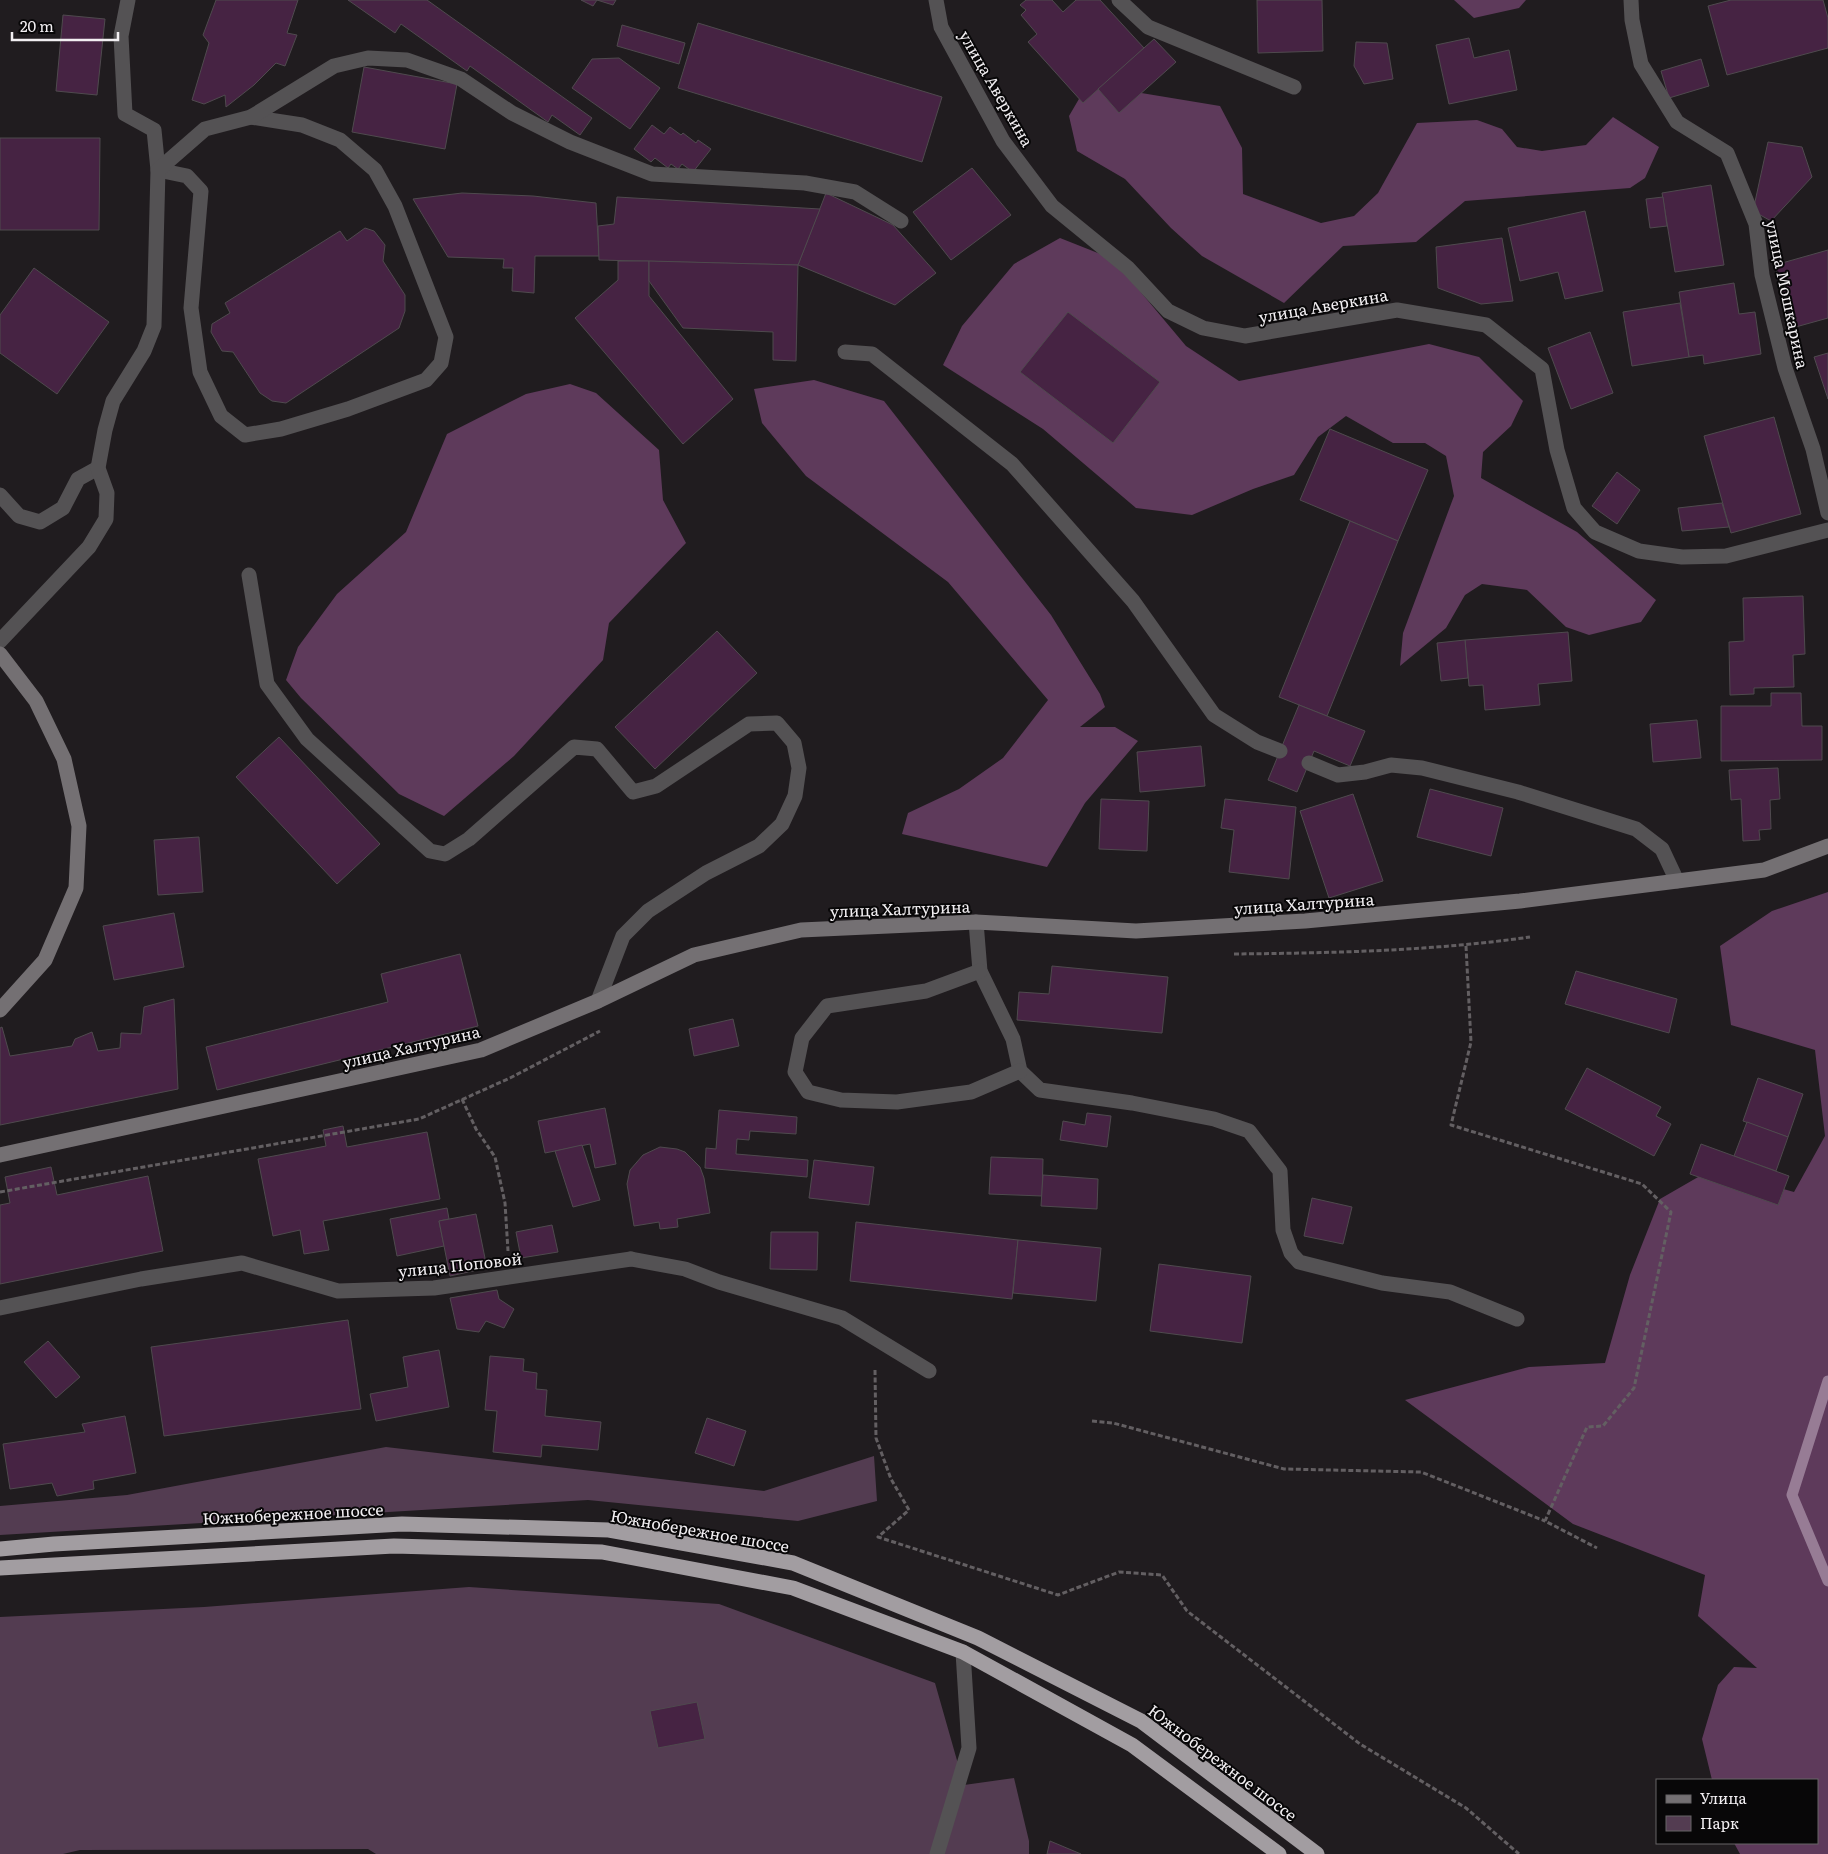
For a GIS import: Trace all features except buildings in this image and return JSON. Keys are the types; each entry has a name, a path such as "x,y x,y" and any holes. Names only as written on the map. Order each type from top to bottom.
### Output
{"highway":[{"name":"Южнобережное шоссе","path":"0,1549 54,1544 412,1524 609,1530 793,1563 978,1638 1141,1721 1317,1854"},
{"path":"0,1568 394,1546 602,1552 793,1588 963,1652 1132,1745 1279,1854"}],"street":[{"path":"0,641 89,547 106,519 107,492 98,468 113,401 144,351 154,326 158,170 154,130 125,114 121,36 128,0"},
{"name":"улица Аверкина","path":"936,0 942,27 1003,141 1052,206 1128,268 1168,311 1203,328 1245,336 1397,310 1486,325 1542,369 1557,450 1574,508 1595,532 1639,551 1682,557 1726,556 1828,530"},
{"path":"1119,0 1148,27 1294,87"},
{"name":"улица Мошкарина","path":"1631,0 1632,20 1642,64 1677,122 1727,153 1756,224 1762,275 1785,368 1813,449 1828,513"},
{"path":"158,170 205,129 251,117 334,66 368,58 407,60 461,79 512,113 570,142 652,174 805,183 855,192 901,221"},
{"path":"158,170 187,176 201,190 190,308 200,372 222,416 245,435 281,429 348,409 426,380 441,363 446,337 395,206 375,170 340,140 302,125 251,117"},
{"path":"845,352 872,354 1012,464 1132,601 1214,715 1257,742 1280,751"},
{"path":"0,494 19,516 40,522 63,508 78,479 98,468"},
{"path":"250,574 267,684 307,739 430,851 445,854 469,839 574,746 597,749 633,792 656,786 749,724 777,724 794,743 799,768 795,796 782,824 760,846 706,873 648,911 623,936 598,1001"},
{"path":"0,654 36,701 64,759 79,826 76,888 53,942 45,960 0,1010"},
{"path":"1309,763 1338,775 1365,772 1391,765 1422,768 1518,792 1636,829 1662,849 1677,881"},
{"name":"улица Халтурина","path":"0,1155 481,1050 598,1001 694,956 802,930 976,922 1136,931 1305,921 1520,901 1764,870 1828,846"},
{"path":"976,922 980,971 1012,1039 1020,1071 1040,1090 1132,1103 1214,1119 1250,1131 1280,1171 1283,1230 1291,1253 1300,1262 1382,1283 1450,1292 1517,1319"},
{"path":"980,971 926,990 827,1006 802,1038 795,1072 808,1092 841,1100 897,1102 971,1092 1020,1071"},
{"name":"улица Поповой","path":"0,1308 141,1279 242,1263 338,1291 434,1288 631,1259 685,1269 719,1282 842,1318 929,1371"},
{"path":"937,1854 969,1748 963,1652"}],"path":[{"path":"1466,946 1471,1042 1451,1125 1642,1184 1672,1212 1634,1388 1603,1426 1587,1427 1545,1521"},
{"path":"462,1100 476,1129 495,1157 505,1203 509,1277"},
{"path":"877,1339 874,1385 876,1438 891,1479 909,1510 878,1537 1058,1596 1119,1572 1162,1574 1187,1611 1360,1744 1466,1808 1519,1854"},
{"path":"1092,1421 1113,1423 1284,1469 1421,1472 1545,1521 1597,1548"}],"green space":[{"path":"386,1447 764,1491 874,1456 877,1501 798,1521 588,1500 0,1535 0,1506 127,1495"},
{"path":"469,1587 719,1604 935,1683 964,1785 1014,1778 1029,1841 1029,1854 376,1854 368,1849 80,1850 63,1854 0,1854 0,1617 204,1607"}],"shaded area":[{"path":"1454,0 1526,0 1519,8 1474,18"},
{"path":"1105,87 1220,106 1242,148 1243,194 1321,223 1354,216 1378,193 1417,123 1477,120 1502,129 1517,147 1542,151 1586,145 1613,117 1659,147 1645,178 1630,188 1465,201 1416,242 1343,246 1284,303 1202,256 1171,228 1125,179 1077,151 1069,116 1083,92"},
{"path":"1060,238 1113,259 1186,346 1239,381 1429,344 1479,357 1523,401 1511,426 1483,452 1481,478 1577,532 1656,600 1641,622 1589,635 1566,627 1527,590 1482,584 1465,595 1446,628 1400,666 1403,633 1454,496 1446,456 1425,443 1393,443 1346,416 1318,437 1294,475 1253,489 1192,515 1136,508 1043,429 943,365 962,326 1014,264"},
{"path":"814,380 884,401 1051,615 1100,694 1105,707 1080,727 1115,727 1138,741 1085,803 1047,867 902,834 908,813 959,789 1003,758 1048,700 948,582 806,476 762,423 754,389"},
{"path":"570,384 596,393 659,450 663,500 686,543 609,623 603,660 514,756 444,816 399,794 301,698 286,680 298,647 337,594 406,532 447,434 526,394"},
{"path":"1828,892 1828,1854 1740,1854 1735,1844 1818,1844 1818,1779 1712,1779 1702,1739 1718,1685 1734,1667 1757,1668 1698,1616 1705,1575 1573,1524 1405,1400 1529,1367 1605,1363 1630,1275 1660,1199 1712,1169 1794,1192 1825,1136 1815,1050 1731,1025 1720,946 1772,911"}],"waterway":[{"path":"1828,1381 1792,1495 1828,1581"}]}
